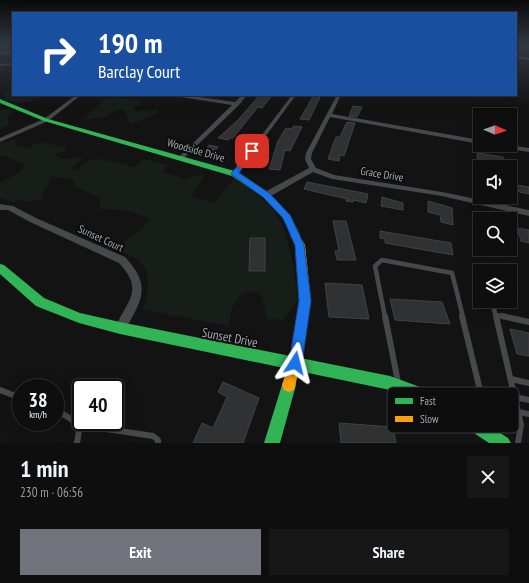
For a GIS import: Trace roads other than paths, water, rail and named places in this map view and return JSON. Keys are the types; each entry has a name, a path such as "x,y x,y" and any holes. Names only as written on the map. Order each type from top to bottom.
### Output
{"street":[{"path":"0,140 46,120 77,96"},
{"path":"182,96 237,104"},
{"path":"181,158 244,96"},
{"path":"235,174 293,96"},
{"path":"266,195 313,169 308,159 310,153 338,96"},
{"name":"Woodside Drive","path":"0,101 46,120 235,174 266,195 287,217 300,245 305,301 295,363 272,443"},
{"path":"329,115 473,141"},
{"path":"517,148 529,150"},
{"name":"Grace Drive","path":"313,169 332,177 442,194 529,213"},
{"name":"Sunset Court","path":"0,207 10,208 122,260 132,269 138,291 120,328"},
{"name":"Sunset Drive","path":"0,268 40,302 79,318 120,328 295,363 399,386"},
{"name":"Sunset Drive","path":"488,433 503,443"}],"lane":[{"path":"399,386 375,266 382,260 452,273 479,387"},
{"path":"494,308 513,387"},
{"path":"496,315 529,322"},
{"path":"511,379 529,383"},
{"path":"0,390 12,395"},
{"path":"519,398 529,400"},
{"path":"519,412 529,414"},
{"path":"518,443 521,425 519,416"},
{"path":"77,443 79,431"},
{"path":"120,431 153,436 158,440 158,443"}]}
